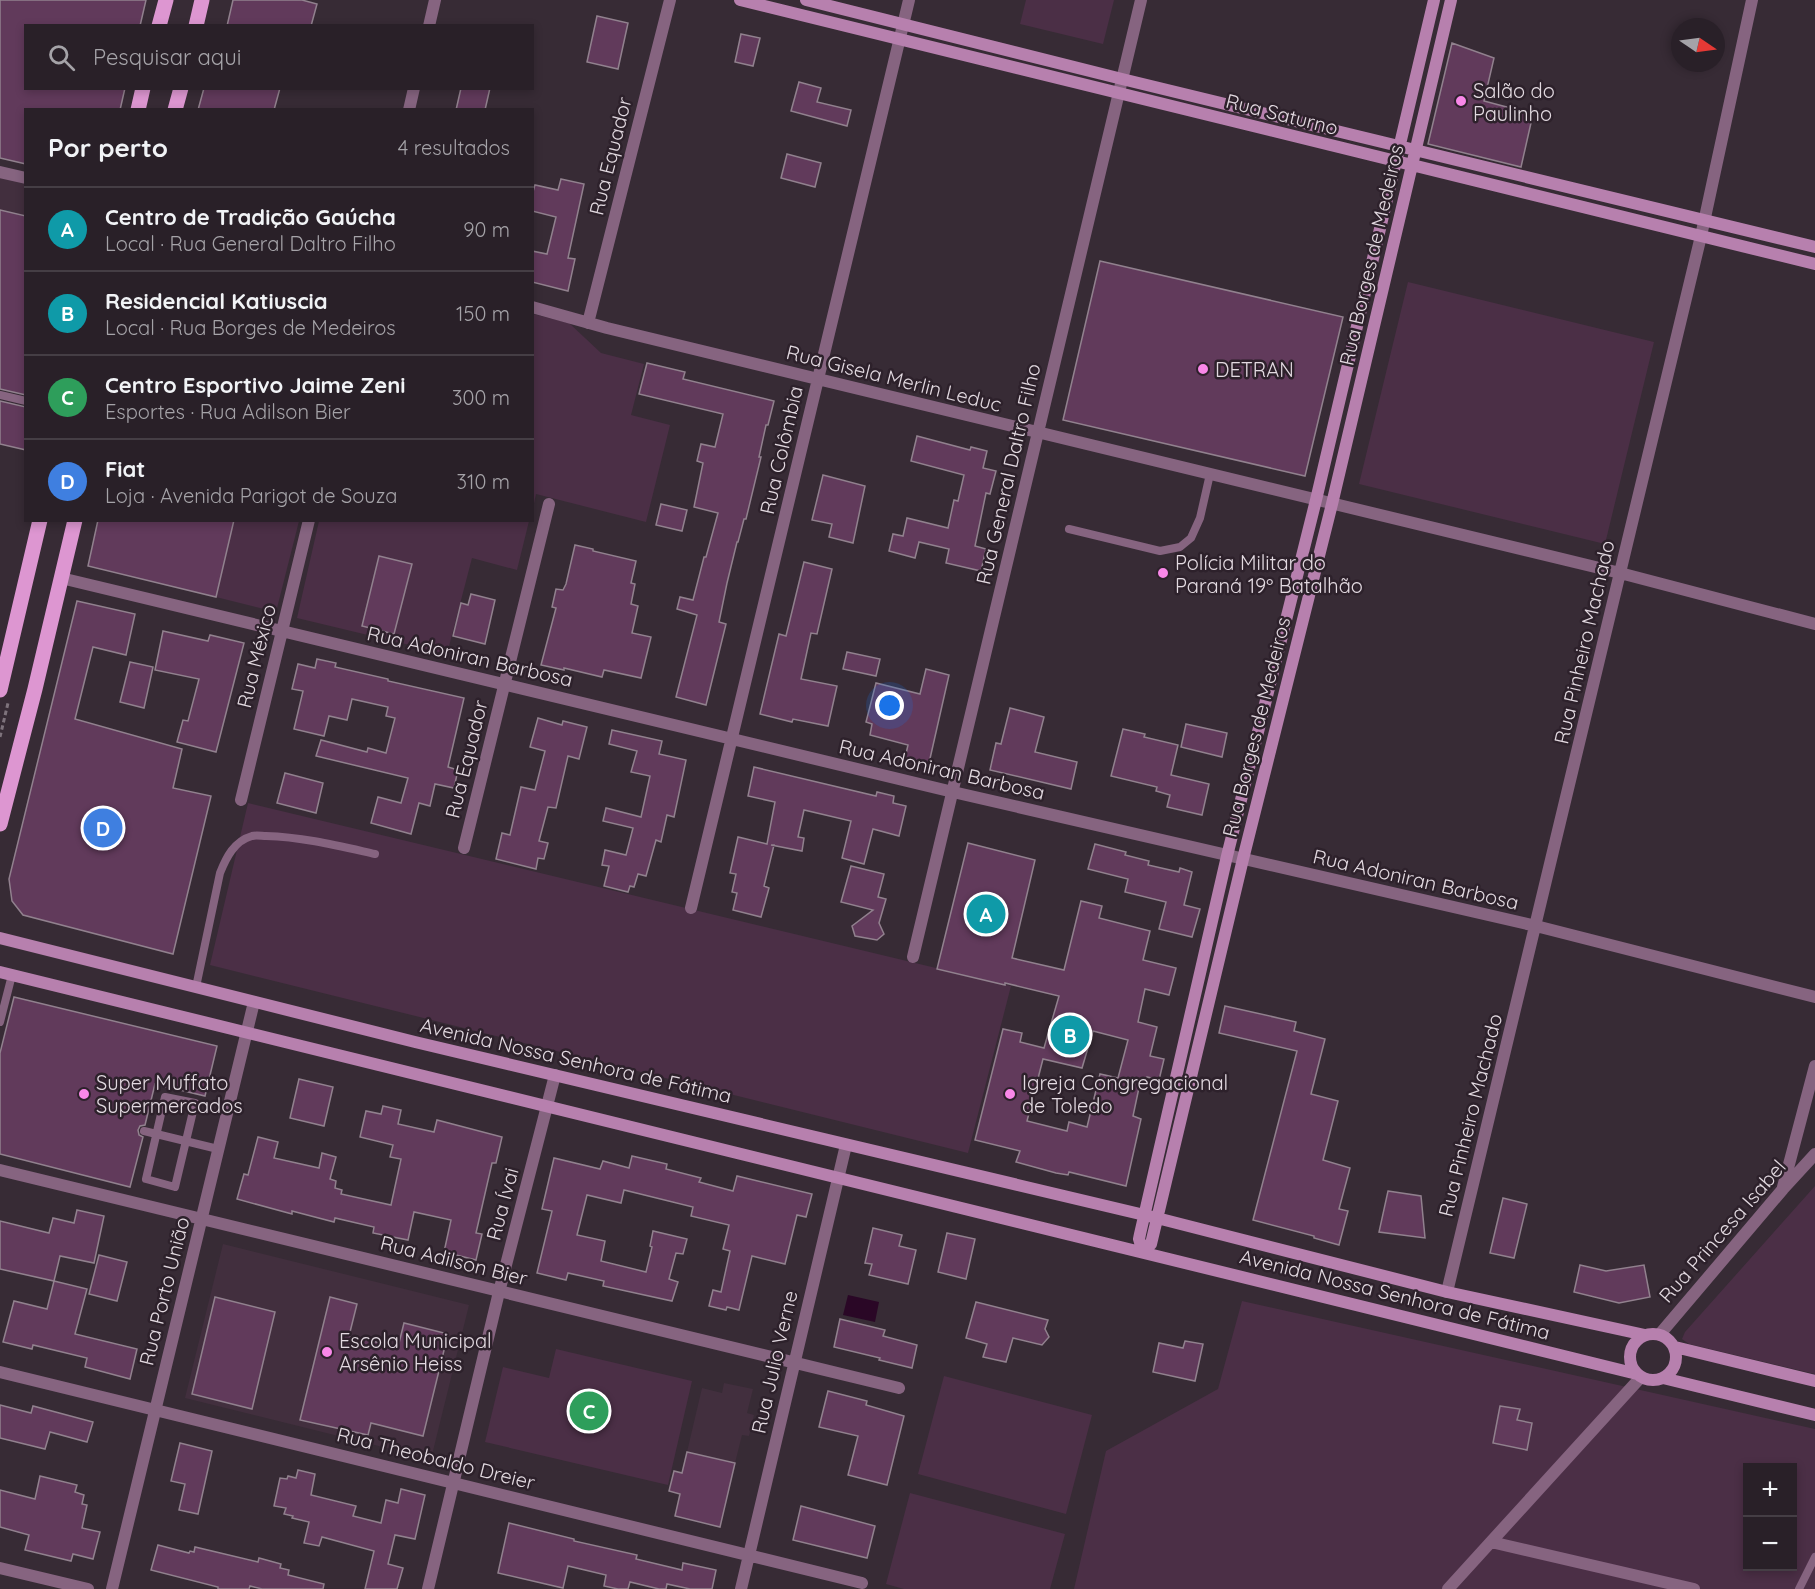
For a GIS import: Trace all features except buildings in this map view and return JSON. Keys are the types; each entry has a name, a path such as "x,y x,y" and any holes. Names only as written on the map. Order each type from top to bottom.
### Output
{"main road":[{"path":"159,24 165,0"},
{"path":"196,24 202,0"},
{"path":"138,108 143,90"},
{"path":"176,108 181,90"},
{"path":"0,690 40,522"},
{"path":"0,824 75,522"}],"street":[{"path":"429,24 435,0"},
{"name":"Rua Equador","path":"588,322 670,0"},
{"name":"Rua Saturno","path":"740,0 1815,264"},
{"name":"Rua Saturno","path":"806,0 1815,247"},
{"name":"Rua Colômbia","path":"691,909 909,0"},
{"name":"Rua General Daltro Filho","path":"913,957 1141,0"},
{"name":"Rua Borges de Medeiros","path":"1151,1216 1227,856 1316,500 1434,0"},
{"name":"Rua Borges de Medeiros","path":"1151,1216 1332,504 1451,0"},
{"name":"Rua Pinheiro Machado","path":"1447,1292 1701,236 1752,0"},
{"path":"409,108 414,90"},
{"path":"0,172 24,178"},
{"name":"Rua Gisela Merlin Leduc","path":"534,308 1038,433 1620,573 1815,624"},
{"name":"Rua Equador","path":"464,848 549,504"},
{"name":"Rua México","path":"241,800 309,522"},
{"name":"Rua Adoniran Barbosa","path":"61,578 953,792 1536,926 1815,997"},
{"name":"Avenida Nossa Senhora de Fátima","path":"0,938 555,1075 1151,1216 1447,1292 1645,1335 1660,1334"},
{"name":"Avenida Nossa Senhora de Fátima","path":"6,974 1143,1252 1652,1380 1663,1378 1815,1415"},
{"name":"Rua Porto União","path":"112,1589 254,1002"},
{"path":"1783,1189 1815,1066"},
{"name":"Rua Ívai","path":"428,1589 499,1292 555,1075"},
{"name":"Rua Julio Verne","path":"741,1589 846,1145"},
{"name":"Rua Princesa Isabel","path":"1660,1334 1815,1154"},
{"name":"Rua Adilson Bier","path":"0,1170 899,1388"},
{"path":"1143,1252 1151,1244 1151,1216"},
{"path":"1660,1334 1675,1347 1815,1381"},
{"path":"1448,1589 1639,1375 1633,1368 1630,1356 1634,1343 1645,1335"},
{"path":"1663,1378 1674,1368 1675,1347"},
{"name":"Rua Theobaldo Dreier","path":"0,1372 862,1583"},
{"path":"1491,1542 1694,1589"},
{"path":"0,1568 88,1589"}],"lane":[{"path":"0,395 24,401"},
{"path":"1069,529 1160,551 1180,547 1191,538 1200,518 1210,474"},
{"path":"196,987 220,873 226,857 235,846 252,836 280,836 328,843 375,855"},
{"path":"0,1022 6,974"},
{"path":"165,1097 195,1103 186,1141 176,1187 146,1179 165,1097"},
{"path":"144,1131 218,1149"},
{"path":"1799,1589 1815,1557"}],"shaded area":[{"path":"1026,0 1114,0 1103,44 1020,24"},
{"path":"0,172 24,179 24,323 0,316"},
{"path":"1408,282 1654,342 1605,544 1359,484"},
{"path":"534,314 569,323 601,353 644,364 631,415 670,425 646,522 536,494 534,503"},
{"path":"234,522 299,522 276,612 216,597"},
{"path":"319,522 529,522 517,570 472,558 447,654 297,618"},
{"path":"248,803 1011,986 968,1153 210,965"},
{"path":"1815,1186 1815,1374 1689,1344 1682,1339 1685,1332"},
{"name":"Escola Municipal Arsênio Heiss","path":"223,1244 469,1305 431,1459 185,1398"},
{"path":"848,1295 879,1302 875,1322 843,1315"},
{"path":"1242,1301 1815,1429 1815,1589 1074,1589 1106,1451 1218,1389"},
{"path":"556,1349 692,1381 668,1485 485,1442 503,1367 549,1378"},
{"path":"944,1376 1092,1415 1066,1514 918,1474"},
{"path":"724,1383 753,1389 747,1413 754,1415 749,1436 742,1435 735,1463 687,1452 702,1388 722,1393"},
{"path":"910,1493 1065,1534 1050,1589 904,1589 886,1584"}],"place":[{"name":"Salão do Paulinho","path":"1461,101"},
{"name":"DETRAN","path":"1203,369"},
{"name":"Polícia Militar do Paraná 19º Batalhão","path":"1163,573"},
{"name":"Fiat","path":"103,828"},
{"name":"Centro de Tradição Gaúcha","path":"986,914"},
{"name":"Residencial Katiuscia","path":"1070,1035"},
{"name":"Super Muffato Supermercados","path":"84,1094"},
{"name":"Igreja Congregacional de Toledo","path":"1010,1094"},
{"name":"Escola Municipal Arsênio Heiss","path":"327,1352"},
{"name":"Centro Esportivo Jaime Zeni","path":"589,1411"}]}
